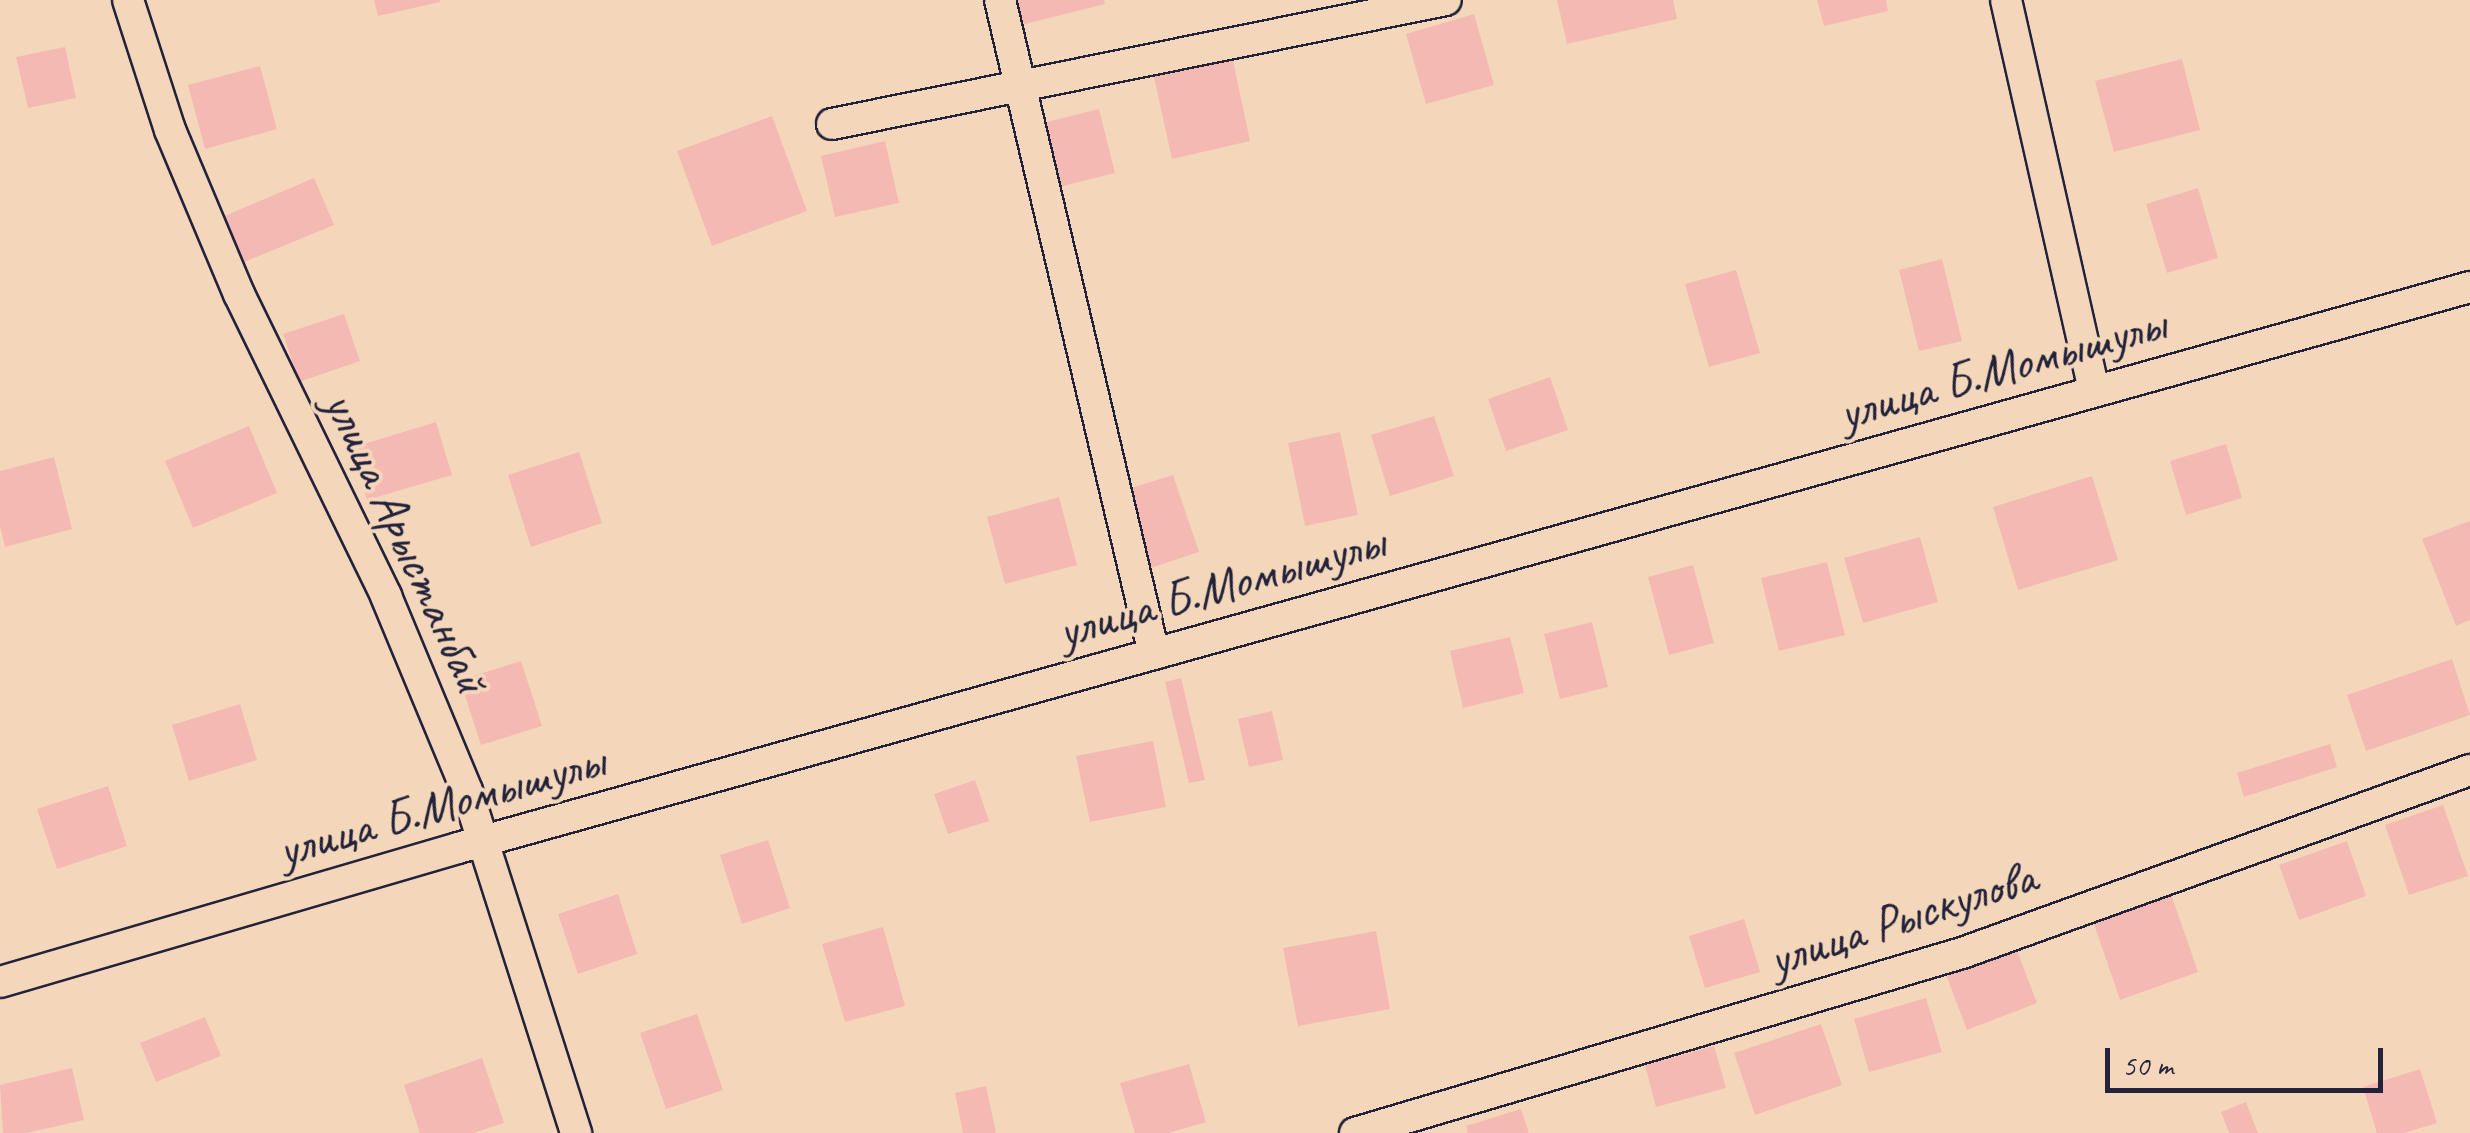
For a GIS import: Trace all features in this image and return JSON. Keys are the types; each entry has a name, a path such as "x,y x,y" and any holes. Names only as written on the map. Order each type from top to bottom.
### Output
{"street":[{"name":"улица Арыстанбай","path":"128,0 178,148 239,294 386,596 466,791 479,842 576,1133"},
{"path":"1000,0 1154,654"},
{"path":"832,124 1446,0"},
{"path":"2006,0 2094,392"},
{"name":"улица Б.Момышулы","path":"0,982 479,842 2470,287"},
{"name":"улица Рыскулова","path":"1355,1133 1962,953 2470,770"}],"building":[{"path":"374,0 440,0 440,2 378,16"},
{"path":"1015,0 1104,0 1105,4 1021,25"},
{"path":"1557,0 1673,0 1677,19 1567,44"},
{"path":"1817,0 1886,0 1888,11 1824,26"},
{"path":"1474,14 1494,85 1426,104 1406,34"},
{"path":"65,47 76,98 28,108 16,57"},
{"path":"1232,56 1250,141 1172,159 1153,73"},
{"path":"2182,59 2200,130 2114,152 2095,81"},
{"path":"260,66 277,129 205,149 188,85"},
{"path":"1099,109 1115,173 1043,191 1027,127"},
{"path":"772,116 807,211 712,246 677,151"},
{"path":"885,141 899,203 835,217 821,156"},
{"path":"314,178 334,225 242,263 222,217"},
{"path":"2198,188 2218,258 2167,273 2146,204"},
{"path":"1942,259 1962,341 1919,351 1899,270"},
{"path":"1736,270 1760,353 1709,367 1685,284"},
{"path":"344,314 360,361 299,382 283,334"},
{"path":"1550,377 1568,430 1506,451 1488,399"},
{"path":"1434,416 1454,476 1390,496 1371,435"},
{"path":"436,422 452,475 367,500 351,448"},
{"path":"249,426 277,493 193,528 165,461"},
{"path":"1340,432 1358,515 1305,526 1288,443"},
{"path":"2226,444 2242,498 2186,515 2170,461"},
{"path":"579,452 602,523 531,547 508,475"},
{"path":"54,457 72,529 5,547 0,526 0,471"},
{"path":"1173,475 1199,552 1151,568 1125,490"},
{"path":"2092,476 2118,560 2018,590 1993,507"},
{"path":"1059,497 1077,565 1005,584 987,517"},
{"path":"2470,521 2470,620 2456,626 2422,539"},
{"path":"1920,537 1938,602 1863,623 1844,558"},
{"path":"1827,562 1845,635 1779,651 1761,578"},
{"path":"1693,565 1714,643 1669,655 1648,577"},
{"path":"1592,622 1608,687 1560,699 1544,634"},
{"path":"1510,637 1524,693 1463,708 1450,651"},
{"path":"2452,659 2470,715 2366,751 2347,695"},
{"path":"521,661 542,726 481,745 460,680"},
{"path":"1181,678 1205,780 1189,783 1165,682"},
{"path":"240,704 257,760 189,781 172,725"},
{"path":"1272,711 1283,760 1249,767 1238,719"},
{"path":"1153,741 1166,807 1090,822 1076,756"},
{"path":"2330,744 2337,767 2244,797 2237,773"},
{"path":"975,780 989,821 948,834 934,794"},
{"path":"108,786 127,846 57,869 37,809"},
{"path":"2443,805 2468,876 2409,895 2385,825"},
{"path":"768,840 790,908 742,924 720,855"},
{"path":"2347,841 2366,896 2299,920 2279,865"},
{"path":"618,894 637,954 578,974 558,914"},
{"path":"2171,894 2198,972 2120,1000 2093,921"},
{"path":"1744,919 1760,972 1705,988 1689,936"},
{"path":"883,927 905,1006 845,1022 822,944"},
{"path":"1376,931 1390,1009 1298,1026 1283,948"},
{"path":"2016,948 2037,1003 1967,1030 1946,975"},
{"path":"1926,998 1942,1052 1869,1072 1854,1019"},
{"path":"697,1014 723,1090 666,1109 640,1033"},
{"path":"205,1017 221,1056 156,1082 140,1043"},
{"path":"1821,1024 1842,1085 1755,1115 1734,1053"},
{"path":"1714,1046 1726,1088 1656,1107 1645,1065"},
{"path":"482,1058 504,1123 473,1133 420,1133 404,1085"},
{"path":"1189,1064 1206,1122 1168,1133 1135,1133 1120,1083"},
{"path":"72,1068 84,1120 26,1133 3,1133 0,1085"},
{"path":"2420,1069 2437,1123 2404,1133 2377,1133 2363,1087"},
{"path":"986,1086 996,1133 963,1133 955,1093"},
{"path":"2246,1102 2258,1133 2229,1133 2221,1112"},
{"path":"1521,1109 1529,1133 1468,1133 1466,1126"}]}
